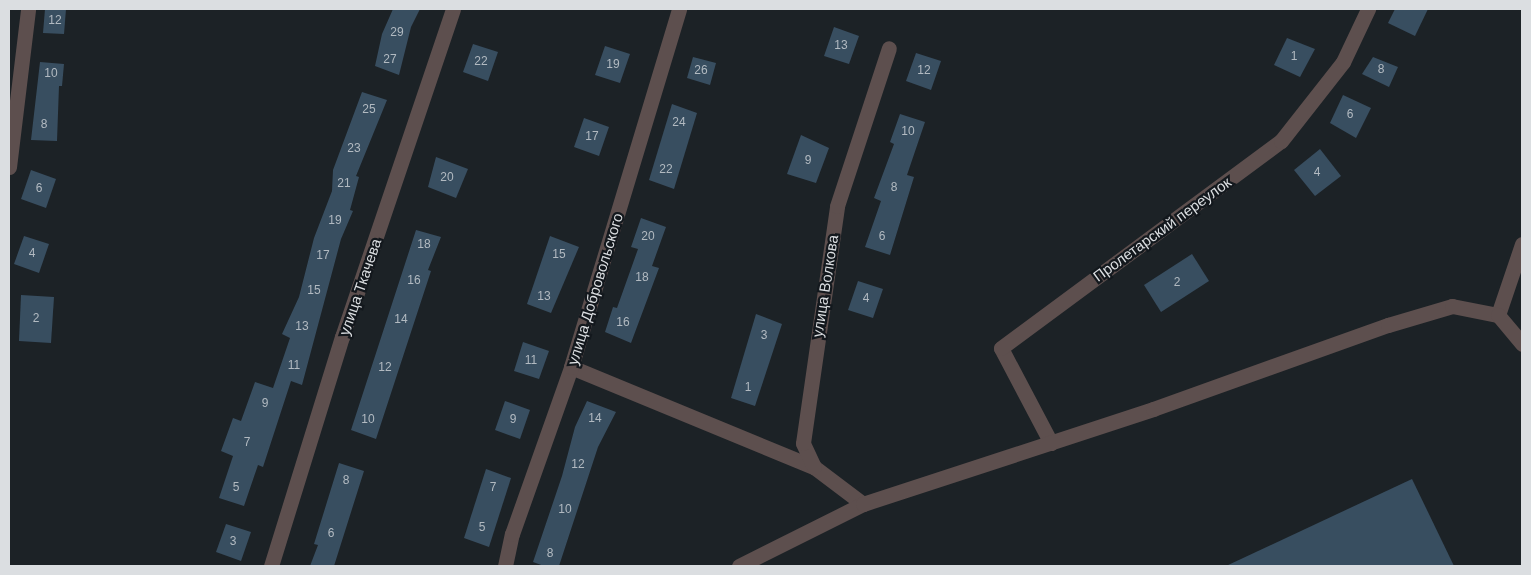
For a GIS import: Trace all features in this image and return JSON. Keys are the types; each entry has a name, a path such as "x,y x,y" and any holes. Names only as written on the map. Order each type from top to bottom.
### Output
{"street":[{"path":"9,167 28,9"},
{"name":"улица Ткачева","path":"270,566 342,337 453,9"},
{"name":"улица Добровольского","path":"505,566 512,534 571,366 679,9"},
{"name":"Пролетарский переулок","path":"1051,442 1001,348 1281,141 1343,62 1368,9"},
{"name":"улица Волкова","path":"863,504 814,466 802,443 838,206 889,48"},
{"path":"1498,315 1522,244"},
{"path":"739,566 863,504 1247,377 1388,324 1452,306 1498,315 1522,344"},
{"path":"571,366 814,466"}],"building":[{"path":"45,9 66,9 64,34 43,33"},
{"path":"393,9 420,9 411,27 399,75 375,66 382,34"},
{"path":"1395,9 1428,9 1415,36 1388,23"},
{"path":"834,27 859,36 849,64 824,56"},
{"path":"1287,38 1315,49 1300,77 1274,65"},
{"path":"473,44 498,52 488,81 463,72"},
{"path":"605,46 630,54 620,83 595,75"},
{"path":"916,53 941,61 931,90 906,81"},
{"path":"693,57 716,63 710,85 687,78"},
{"path":"1373,57 1398,67 1389,87 1362,74"},
{"path":"40,62 64,64 62,86 59,86 57,141 31,140"},
{"path":"362,92 387,100 356,176 359,177 350,210 353,211 341,239 302,385 291,381 263,467 258,465 244,506 219,498 233,456 221,451 233,418 241,421 255,382 273,388 290,338 282,334 299,297 314,238 332,191 333,170"},
{"path":"1343,95 1371,108 1356,138 1330,123"},
{"path":"672,104 697,113 674,189 649,180"},
{"path":"900,114 925,122 907,175 914,177 890,255 865,247 881,201 874,198 894,144 890,142"},
{"path":"584,118 609,127 599,156 574,147"},
{"path":"801,135 829,148 816,183 787,174"},
{"path":"1320,149 1341,176 1315,196 1294,170"},
{"path":"436,157 468,169 456,198 428,187"},
{"path":"31,170 56,179 46,208 21,199"},
{"path":"641,218 666,227 652,266 659,268 631,343 605,332 613,307 617,308 638,249 631,247"},
{"path":"416,230 441,237 428,270 431,271 376,439 351,430"},
{"path":"24,236 49,244 39,273 14,264"},
{"path":"550,236 579,247 551,313 527,304"},
{"path":"1192,254 1209,281 1161,312 1144,285"},
{"path":"858,281 883,289 873,318 848,310"},
{"path":"21,295 54,297 51,343 19,341"},
{"path":"756,314 782,324 755,406 731,398"},
{"path":"523,342 549,351 539,379 514,371"},
{"path":"505,401 530,410 520,439 495,430"},
{"path":"587,401 616,412 598,447 559,566 544,566 533,562 562,476 575,427"},
{"path":"339,463 364,471 334,566 310,566 318,545 314,544"},
{"path":"486,469 511,478 489,547 464,538"},
{"path":"1412,479 1454,566 1226,566"},
{"path":"226,524 251,532 241,561 216,552"}]}
